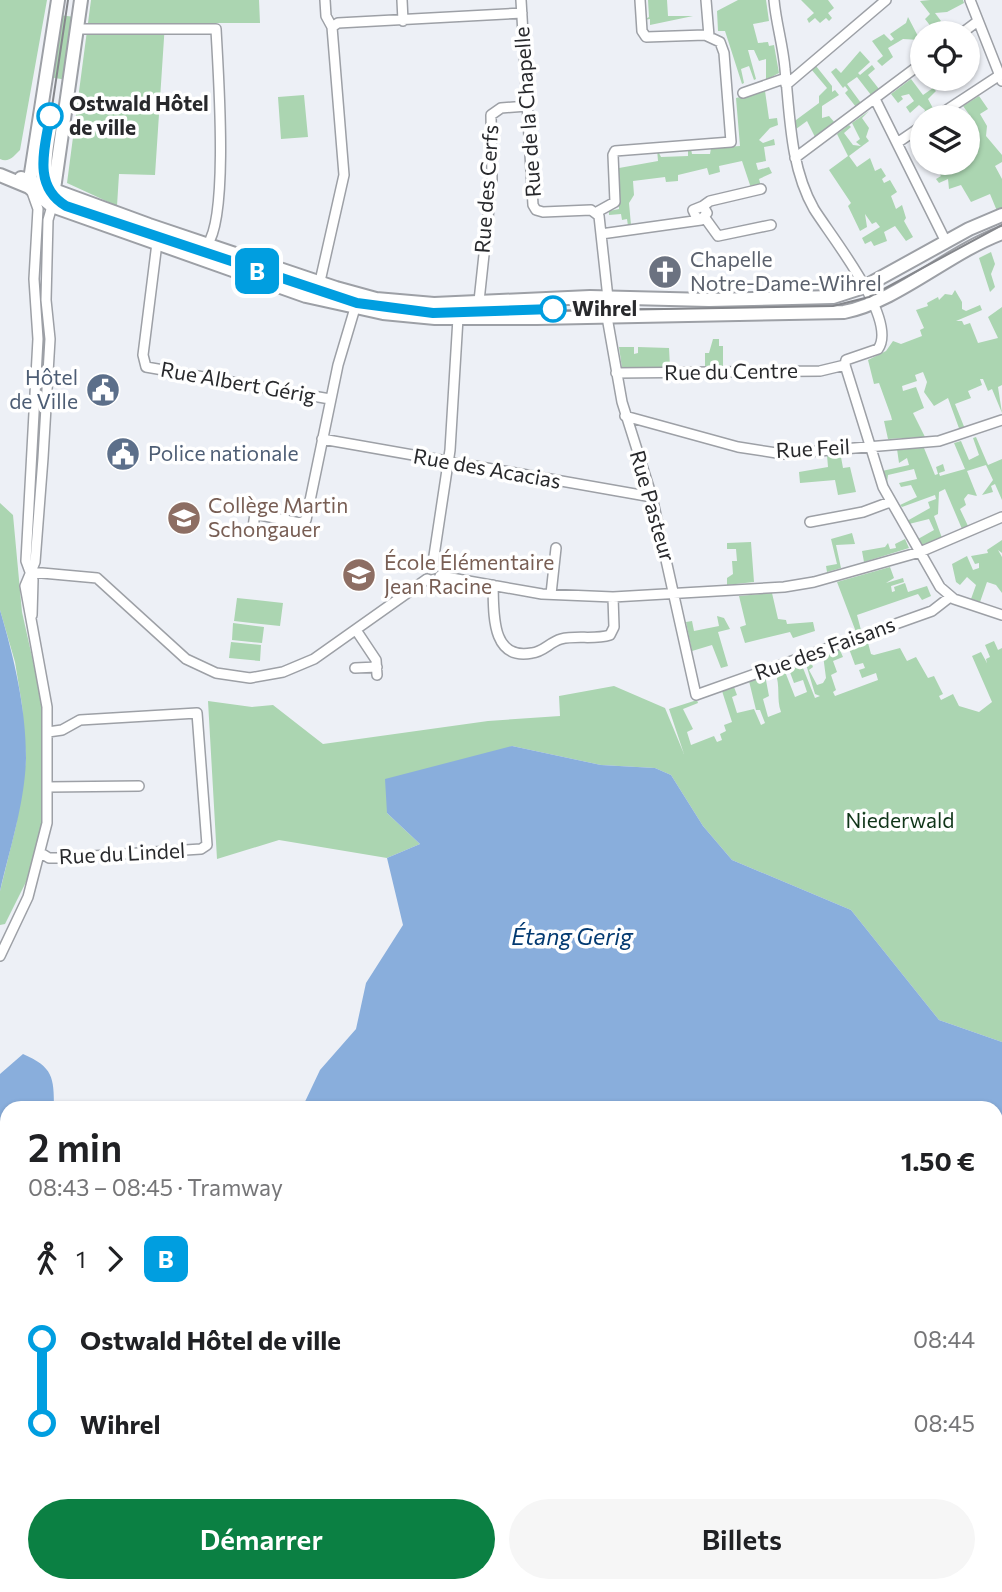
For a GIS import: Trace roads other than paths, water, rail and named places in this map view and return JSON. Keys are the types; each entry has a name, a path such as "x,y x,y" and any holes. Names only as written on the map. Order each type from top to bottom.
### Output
{"main road":[{"path":"31,183 58,0"},
{"path":"51,197 82,0"},
{"path":"0,174 25,175 32,164"},
{"path":"0,174 31,183"},
{"path":"15,176 31,183 71,213 316,299 413,317 839,313 872,303 970,247 1002,233"},
{"path":"51,197 321,283 394,301 443,304 608,298 814,299 840,296 864,287 1002,215"}],"street":[{"path":"316,299 344,175 332,27 326,16 324,0"},
{"path":"402,0 403,21"},
{"name":"Rue de la Chapelle","path":"521,0 536,210 597,212"},
{"path":"607,317 608,298 597,212 615,202 615,151 731,142 724,50 718,39 709,36 648,38 642,32 640,0"},
{"path":"706,0 709,36"},
{"path":"774,0 795,158 810,201 872,303"},
{"path":"743,93 786,81 886,0"},
{"path":"970,0 978,21"},
{"name":"Rue de la Chapelle","path":"332,27 338,23 522,13"},
{"path":"956,105 1001,78 980,26"},
{"path":"77,29 216,29 219,153 215,230 206,245"},
{"path":"795,158 910,72"},
{"path":"875,99 946,242"},
{"name":"Rue des Cerfs","path":"479,301 492,180 491,115 501,108 527,106"},
{"path":"897,143 910,135"},
{"path":"31,183 51,197"},
{"path":"761,190 710,201 693,210 719,236 771,225"},
{"path":"0,956 16,927 41,852 48,787 45,692 25,586 35,562 43,458 49,354 46,300 51,197"},
{"path":"31,572 26,561 38,353 34,279 51,197"},
{"path":"49,233 54,219 71,213"},
{"path":"601,234 686,224 701,219"},
{"name":"Rue Albert Gérig","path":"157,243 143,362 150,369 330,399"},
{"name":"Rue du Centre","path":"616,373 820,370 845,365 846,360 872,352 881,344 883,326 872,303"},
{"path":"253,527 255,514 300,523 306,520 330,399 355,308"},
{"name":"Rue Pasteur","path":"607,317 625,416 652,497 676,594 696,695"},
{"path":"432,569 449,464 458,318"},
{"path":"38,353 49,354"},
{"path":"845,365 868,445 890,502 920,552 950,597 1002,615"},
{"name":"Rue Feil","path":"625,416 738,447 783,454 948,439 1002,420"},
{"name":"Rue des Acacias","path":"322,439 449,464 652,497"},
{"path":"32,456 43,458"},
{"path":"810,522 863,512 890,502"},
{"path":"432,569 440,576 551,594 613,597 796,586 920,552 1002,517"},
{"path":"551,594 556,548"},
{"path":"427,579 426,572 432,569"},
{"path":"31,572 97,578 186,659 224,675 250,678 283,673 314,659 427,579"},
{"path":"427,579 435,583 440,576"},
{"path":"493,585 496,634 510,650 526,654 542,650 563,639 610,635 614,626 613,597"},
{"name":"Rue des Faisans","path":"696,695 932,611 950,597"},
{"path":"355,668 377,671 376,660 356,630"},
{"name":"Rue du Lindel","path":"41,852 49,858 205,848 197,713 84,719 62,730 48,732"},
{"path":"48,787 139,786"}],"water":[{"path":"0,610 18,683 26,758 20,808 0,891"},
{"name":"Étang Gerig","path":"512,746 601,765 655,768 671,775 703,826 732,860 851,910 939,1020 1002,1042 1002,1101 305,1101 320,1070 356,1029 366,983 403,925 387,858 420,844 387,813 385,779"},
{"path":"23,1054 33,1059 50,1074 54,1101 0,1101 0,1074"}],"tram line":[{"path":"68,0 43,167 45,181 55,197 72,208 333,297 398,310 433,313 833,306 869,297 1002,225"},
{"name":"B","path":"50,116 43,164 44,180 53,195 66,206 308,289 357,303 433,313 553,309"}],"place":[{"name":"Ostwald Hôtel de ville","path":"50,116"},
{"name":"Chapelle Notre-Dame-Wihrel","path":"665,272"},
{"name":"Wihrel","path":"553,309"},
{"name":"Hôtel de Ville","path":"103,390"},
{"name":"Police nationale","path":"123,454"},
{"name":"Collège Martin Schongauer","path":"184,518"},
{"name":"École Élémentaire Jean Racine","path":"359,575"}],"park label":[{"name":"Niederwald","path":"900,821"}]}
